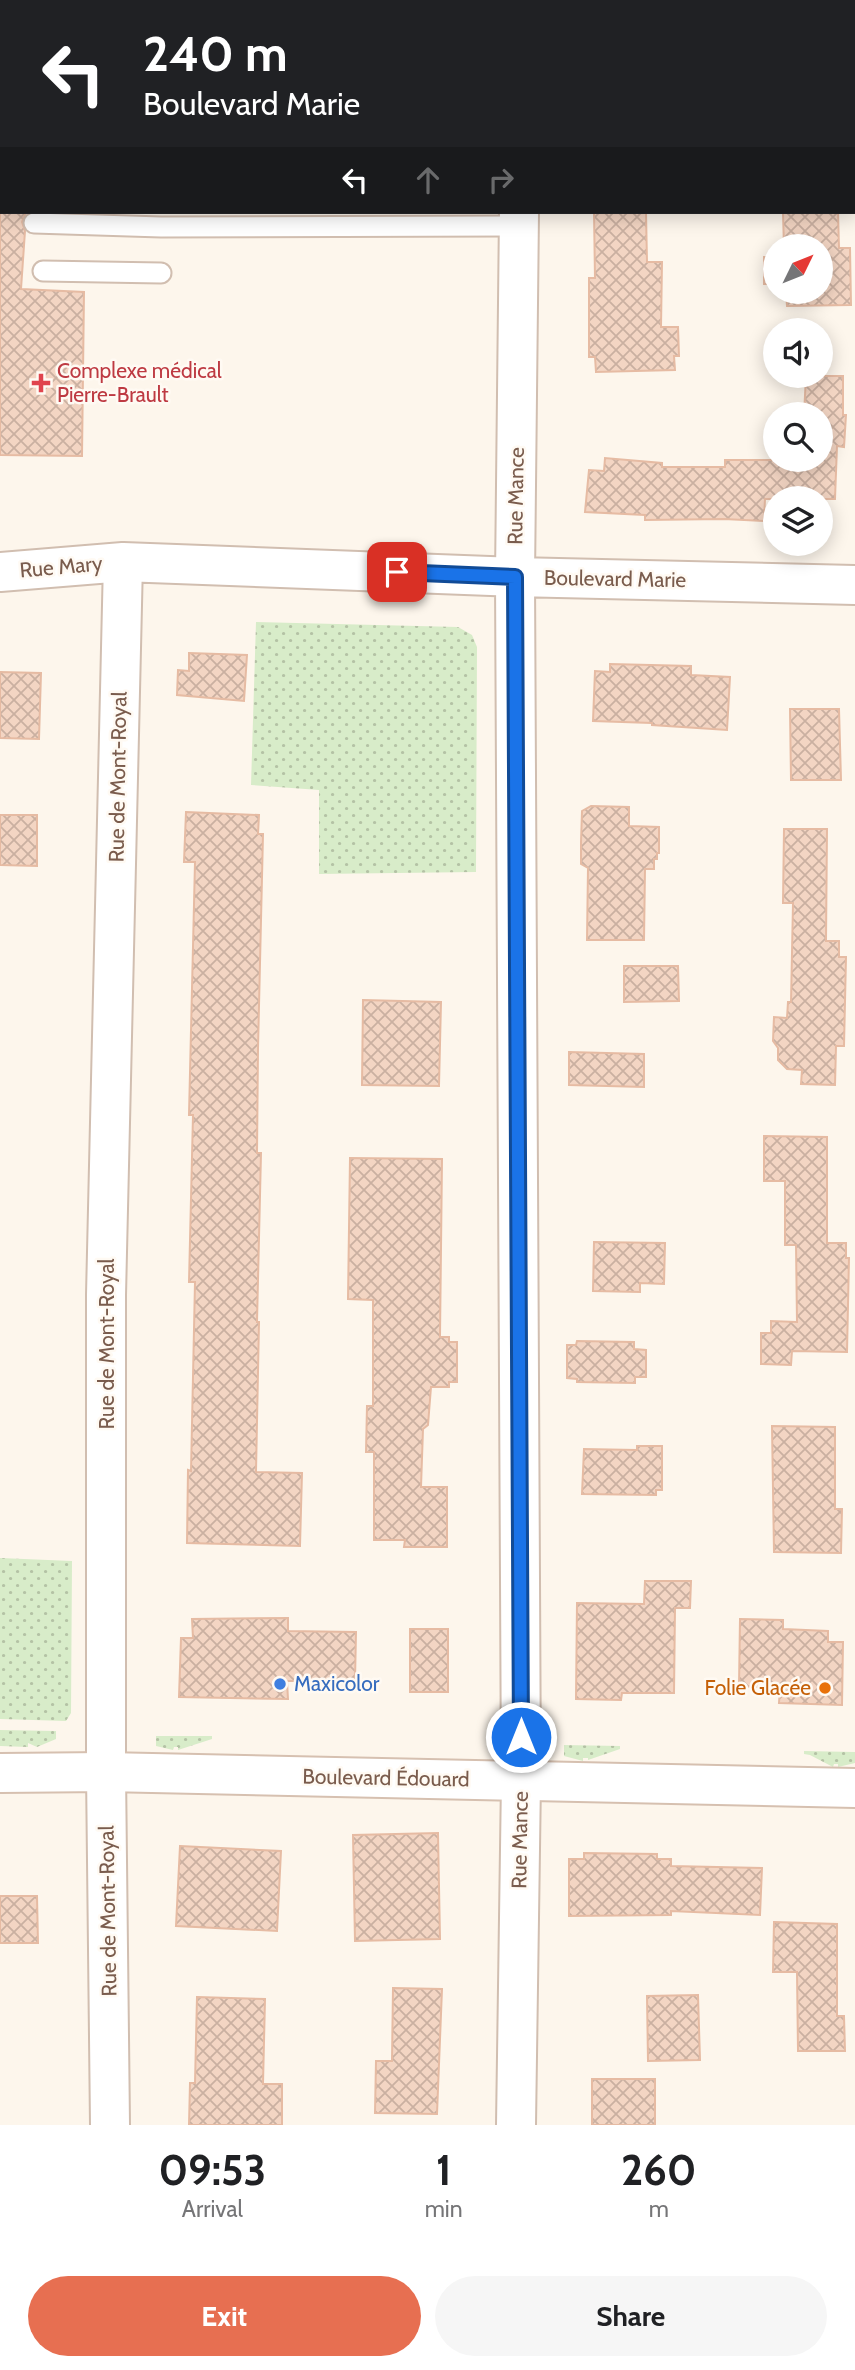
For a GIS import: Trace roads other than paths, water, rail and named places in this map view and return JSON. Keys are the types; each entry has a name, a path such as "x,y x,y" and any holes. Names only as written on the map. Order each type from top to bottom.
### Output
{"street":[{"name":"Rue Mance","path":"516,2125 522,1780 515,577 519,219"},
{"name":"Boulevard Marie","path":"122,562 515,577 855,585"},
{"name":"Rue Mary","path":"0,572 122,562"},
{"name":"Rue de Mont-Royal","path":"110,2125 106,1772 106,1296 122,562"},
{"name":"Boulevard Édouard","path":"0,1773 106,1772 855,1788"}],"lane":[{"path":"34,223 254,227 519,219"},
{"path":"43,271 160,274"}],"place":[{"name":"Complexe médical Pierre-Brault","path":"41,383"},
{"name":"Maxicolor","path":"280,1684"},
{"name":"Folie Glacée","path":"825,1688"}]}
